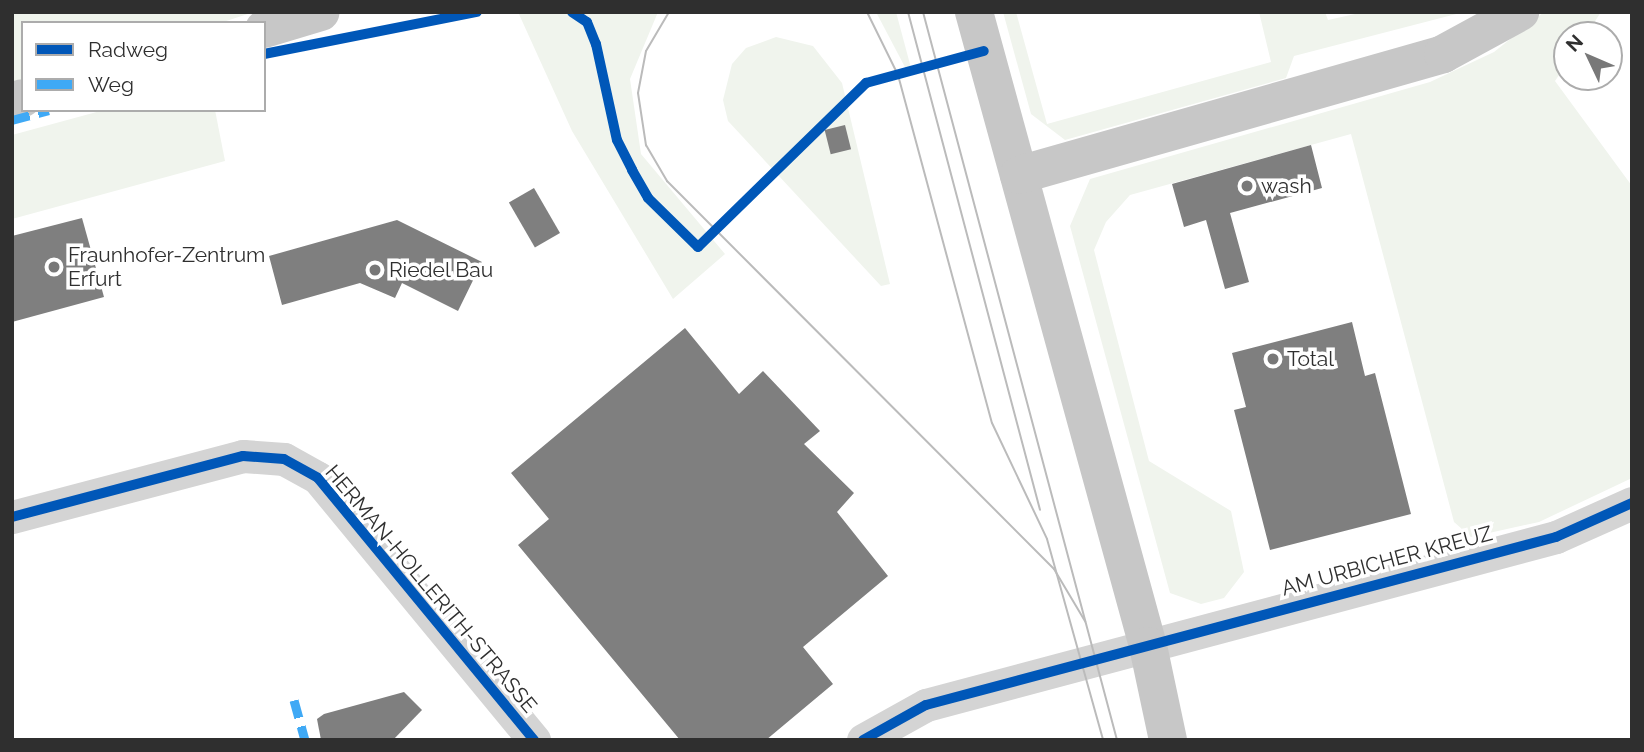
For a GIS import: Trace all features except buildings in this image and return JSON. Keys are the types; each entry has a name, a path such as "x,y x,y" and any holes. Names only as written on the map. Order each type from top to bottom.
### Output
{"main road":[{"path":"266,28 321,12"},
{"path":"974,12 1148,646 1168,740"},
{"path":"1019,175 1443,54 1520,12"}],"street":[{"name":"HERMAN-HOLLERITH-STRASSE","path":"12,517 243,456 284,459 318,478 534,740"},
{"name":"AM URBICHER KREUZ","path":"863,740 882,724 926,705 1556,537 1632,503"}],"shaded area":[{"path":"12,12 254,12 226,21 21,21 21,82 12,84"},
{"path":"518,12 658,12 630,79 641,154 725,254 673,299 572,131"},
{"path":"876,12 896,12 911,68 906,69"},
{"path":"1003,12 1016,12 1047,124 1271,62 1259,12 1325,12 1328,20 1364,12 1464,12 1294,56 1286,78 1065,140 1031,114"},
{"path":"1544,12 1601,12 1595,21 1553,21 1553,91 1562,91 1632,186 1632,478 1539,522 1471,537 1454,522 1351,134 1130,195 1106,222 1094,250 1149,461 1231,511 1244,572 1224,598 1201,604 1170,593 1070,226 1090,179 1430,82 1494,52"},
{"path":"776,37 813,46 842,83 890,284 881,286 728,121 723,100 732,64 746,48"},
{"path":"97,112 215,112 225,161 12,219 12,135"}],"tram line":[{"path":"669,12 646,51 638,93 646,145 667,181 1054,569 1085,621"},
{"path":"867,12 898,75 992,423 1047,539 1103,740"},
{"path":"908,12 1040,510"},
{"path":"923,12 1117,740"}],"marked path":[{"path":"12,120 42,112"},
{"path":"294,700 305,740"}],"cycle path":[{"path":"266,54 477,12"},
{"path":"572,12 587,22 596,44 617,140 632,170 648,198 698,247 866,83 984,51"},
{"path":"12,517 243,456 284,459 318,478 534,740"},
{"path":"863,740 926,705 1556,537 1632,503"}],"place":[{"name":"wash","path":"1247,186"},
{"name":"Fraunhofer-Zentrum Erfurt","path":"54,267"},
{"name":"Riedel Bau","path":"375,270"},
{"name":"Total","path":"1273,359"}]}
